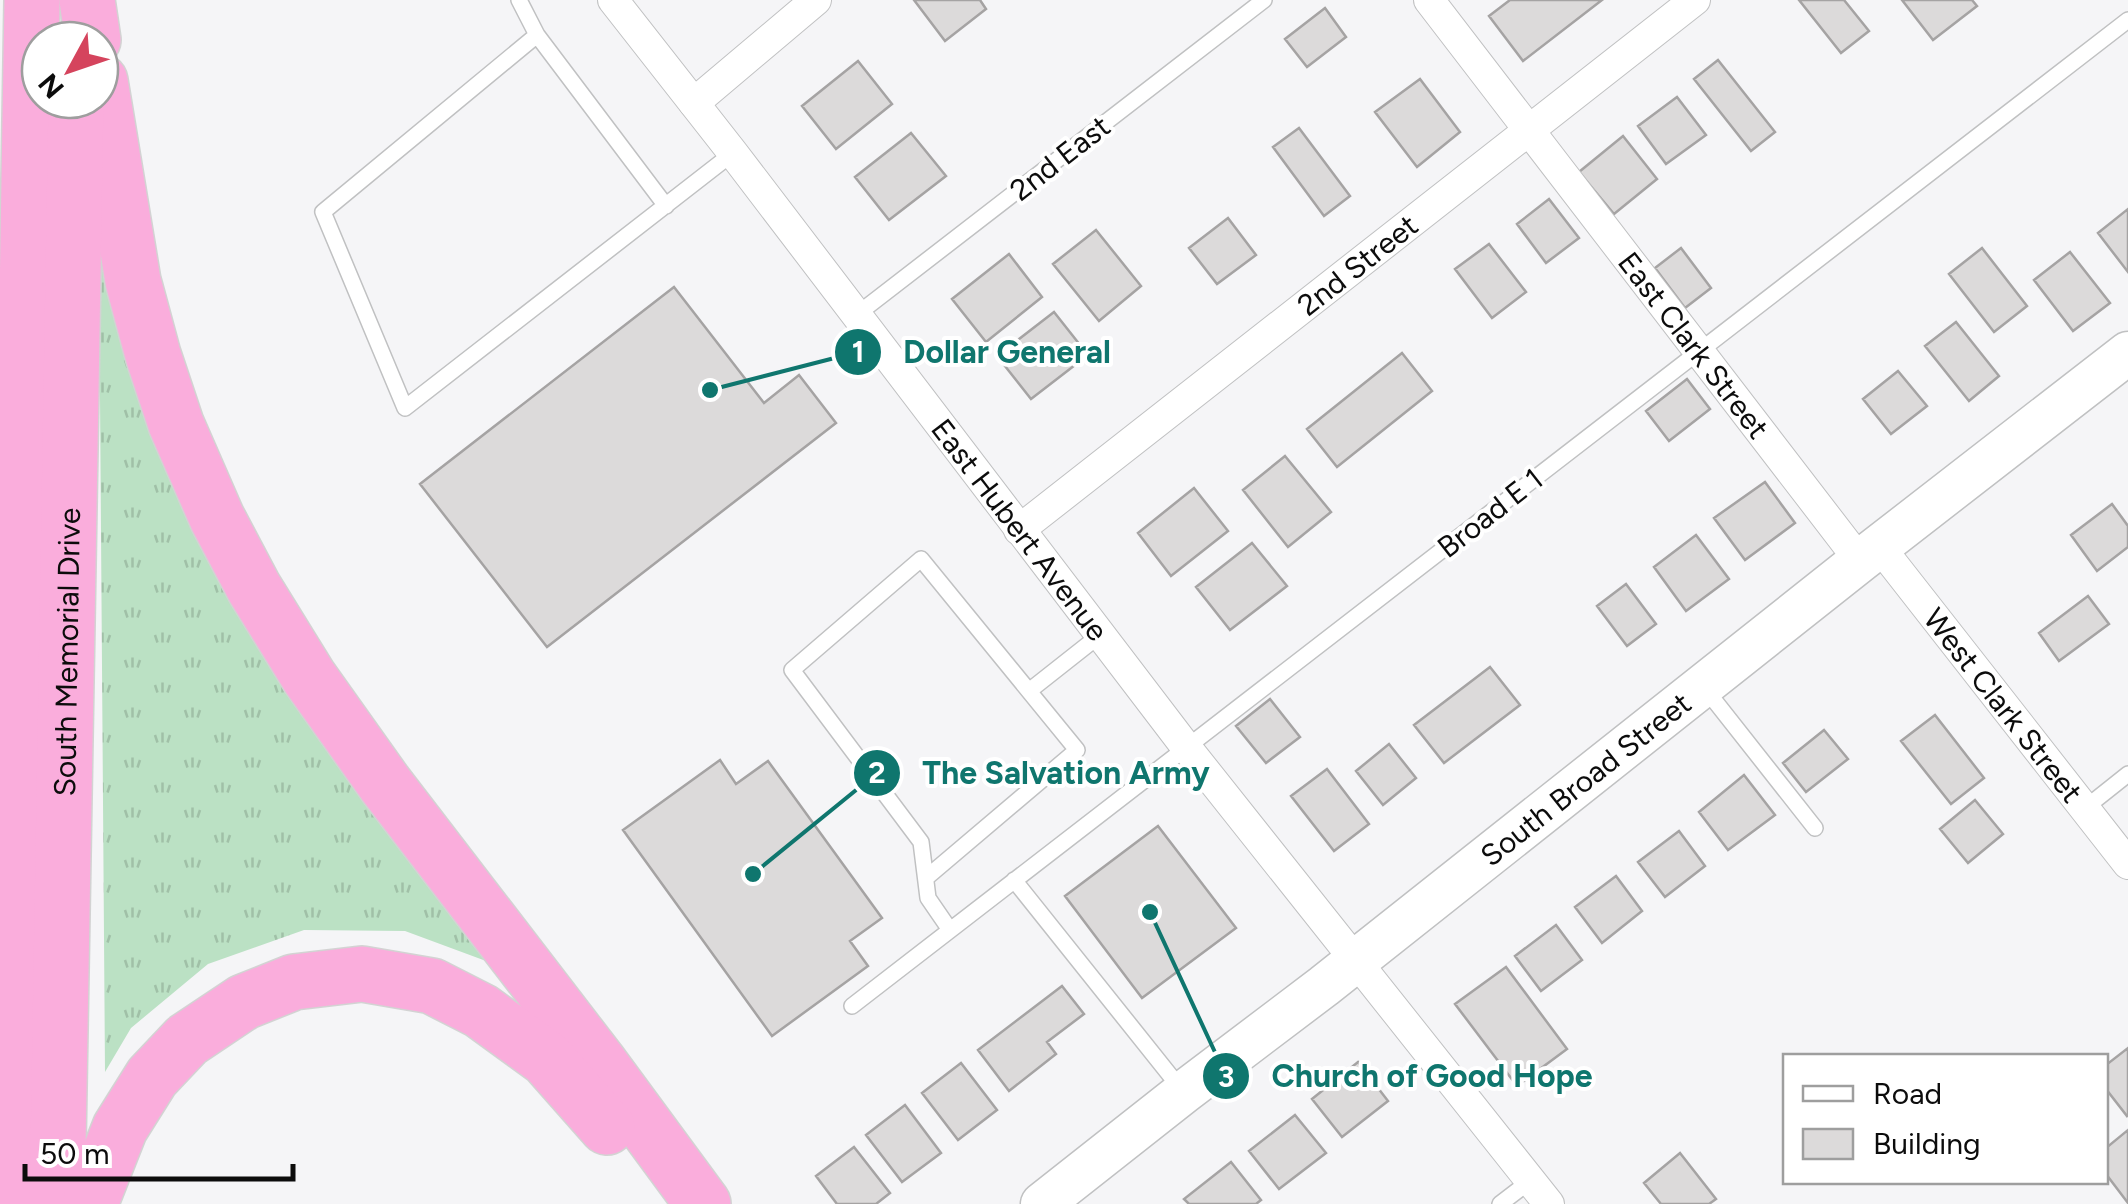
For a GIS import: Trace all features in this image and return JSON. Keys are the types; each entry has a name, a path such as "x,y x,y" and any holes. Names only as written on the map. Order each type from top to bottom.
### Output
{"highway":[{"name":"South Memorial Drive","path":"12,1204 32,0"},
{"name":"South Memorial Drive","path":"57,1204 76,120"},
{"path":"106,120 133,281 153,355 183,440 217,518 254,588 309,677 385,784 703,1204"},
{"path":"90,1204 120,1128 152,1078 187,1040 244,1002 294,982 362,974 432,986 494,1020 547,1059 676,1204"}],"street":[{"name":"East Hubert Avenue","path":"612,0 1186,747 1540,1192"},
{"path":"694,103 816,0"},
{"name":"East Clark Street","path":"1429,0 1699,351 1869,553"},
{"name":"2nd Street","path":"1019,530 1695,0"},
{"name":"South Broad Street","path":"1042,1204 2128,354"},
{"name":"West Clark Street","path":"1869,553 2128,864"}],"lane":[{"path":"519,0 537,35 666,206"},
{"name":"2nd East","path":"855,316 1264,0"},
{"name":"Broad E 1","path":"852,1006 2128,20"},
{"path":"537,35 323,212 405,408 733,153"},
{"path":"926,878 1078,750 921,560 792,670 921,842 928,898 950,930"},
{"path":"1030,692 1100,635"},
{"path":"1702,685 1815,828"},
{"path":"2084,810 2128,774"},
{"path":"1014,880 1184,1092"},
{"path":"1500,1204 1540,1192"}],"green space":[{"path":"102,238 286,674 486,961 405,931 304,930 208,964 131,1028 105,1072 99,261"}],"building":[{"path":"914,0 980,0 986,9 945,41"},
{"path":"1510,0 1602,0 1523,61 1489,16"},
{"path":"1799,0 1844,0 1869,31 1841,53"},
{"path":"1902,0 1972,0 1977,6 1933,40"},
{"path":"1325,8 1346,37 1307,67 1285,39"},
{"path":"1718,60 1775,132 1751,151 1694,79"},
{"path":"858,61 892,104 836,149 802,106"},
{"path":"1420,79 1460,132 1417,167 1375,112"},
{"path":"1677,97 1706,135 1666,164 1638,126"},
{"path":"1299,128 1350,196 1324,216 1273,147"},
{"path":"911,133 946,176 889,220 855,177"},
{"path":"1623,136 1657,179 1614,214 1579,172"},
{"path":"1549,199 1579,238 1546,263 1517,224"},
{"path":"2128,209 2128,272 2098,233"},
{"path":"1228,218 1256,255 1217,284 1189,248"},
{"path":"1096,230 1141,286 1099,321 1053,264"},
{"path":"1489,244 1526,292 1492,318 1455,269"},
{"path":"1681,248 1711,288 1685,308 1655,268"},
{"path":"1982,248 2027,306 1994,332 1949,274"},
{"path":"2070,252 2110,303 2073,331 2034,280"},
{"path":"1009,254 1042,297 986,342 952,299"},
{"path":"674,287 764,403 799,375 836,423 547,647 420,484"},
{"path":"1054,312 1088,355 1031,399 997,356"},
{"path":"1956,322 1999,376 1969,401 1925,346"},
{"path":"1402,353 1432,391 1337,467 1307,429"},
{"path":"1898,371 1927,406 1891,434 1863,399"},
{"path":"1687,379 1710,409 1669,441 1646,411"},
{"path":"1285,456 1331,512 1288,547 1243,490"},
{"path":"1765,482 1795,523 1745,560 1714,518"},
{"path":"1194,488 1228,531 1171,576 1138,533"},
{"path":"2112,504 2128,526 2128,547 2097,571 2071,535"},
{"path":"1696,535 1729,579 1686,611 1654,567"},
{"path":"1252,543 1287,586 1230,630 1196,587"},
{"path":"1626,584 1656,624 1627,646 1597,606"},
{"path":"2088,596 2109,624 2059,661 2039,633"},
{"path":"1490,667 1520,705 1444,763 1414,725"},
{"path":"1270,699 1300,737 1266,763 1236,726"},
{"path":"1935,715 1984,778 1951,804 1901,741"},
{"path":"1824,730 1848,759 1806,792 1783,763"},
{"path":"1389,744 1416,778 1383,805 1356,771"},
{"path":"720,760 736,784 768,761 882,918 850,941 868,966 772,1036 623,830"},
{"path":"1327,769 1369,824 1334,851 1291,796"},
{"path":"1744,775 1775,815 1728,850 1699,812"},
{"path":"1975,800 2003,834 1968,863 1940,829"},
{"path":"1158,826 1236,928 1142,998 1065,896"},
{"path":"1679,831 1705,866 1665,897 1638,862"},
{"path":"1616,876 1642,911 1602,943 1575,907"},
{"path":"1556,925 1582,960 1541,991 1515,956"},
{"path":"1506,967 1567,1049 1517,1086 1455,1004"},
{"path":"1062,986 1084,1014 1047,1042 1056,1054 1009,1091 978,1050"},
{"path":"2128,1048 2127,1116 2108,1092 2108,1063"},
{"path":"1358,1062 1388,1101 1342,1137 1312,1099"},
{"path":"961,1063 997,1110 958,1140 922,1093"},
{"path":"905,1105 941,1153 902,1182 866,1135"},
{"path":"1295,1115 1326,1153 1279,1189 1249,1151"},
{"path":"2128,1130 2128,1203 2108,1177 2108,1146"},
{"path":"854,1147 890,1193 876,1204 837,1204 816,1176"},
{"path":"1680,1153 1716,1199 1709,1204 1661,1204 1644,1183"},
{"path":"1231,1162 1261,1200 1256,1204 1189,1204 1184,1199"}],"place":[{"name":"Dollar General","path":"710,390"},
{"name":"The Salvation Army","path":"753,874"},
{"name":"Church of Good Hope","path":"1150,912"}]}
